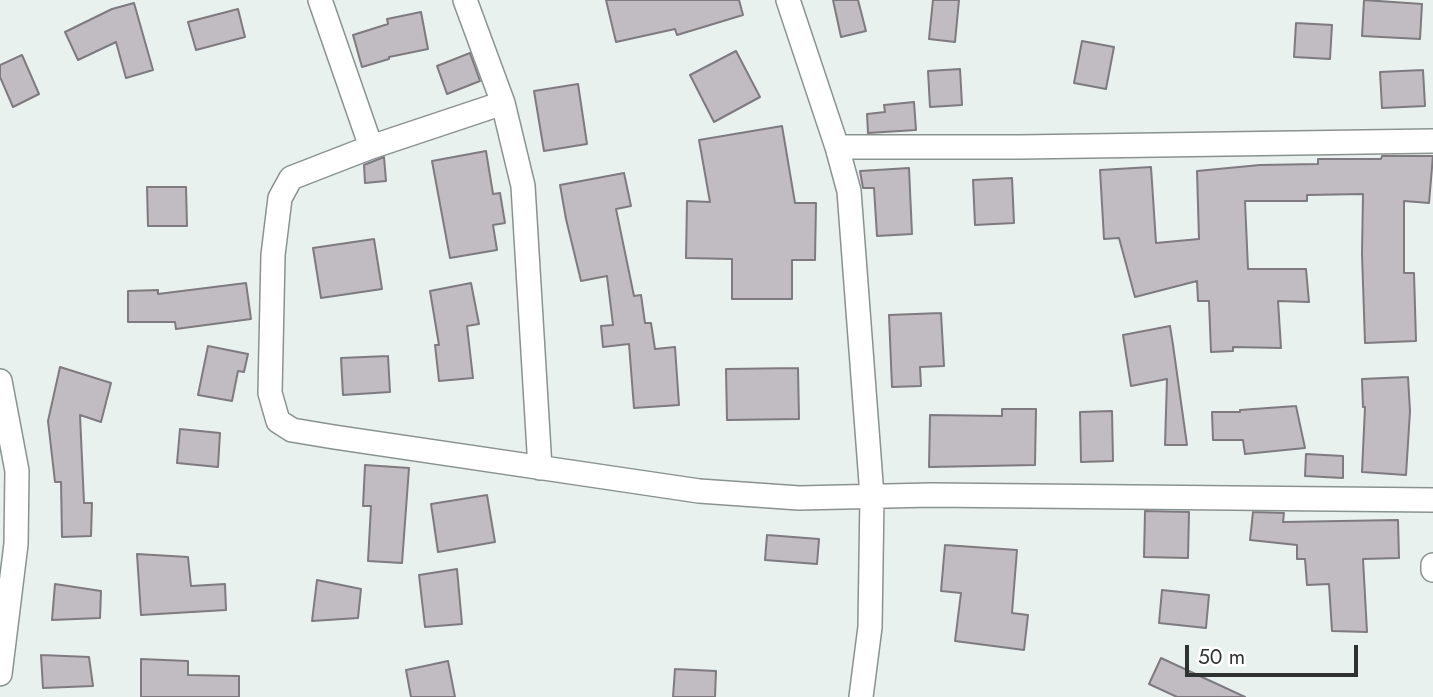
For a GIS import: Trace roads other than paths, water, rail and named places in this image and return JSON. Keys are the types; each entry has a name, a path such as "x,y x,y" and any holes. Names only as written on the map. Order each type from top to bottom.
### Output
{"street":[{"path":"320,0 370,147"},
{"path":"465,0 503,103 523,186 540,468"},
{"path":"788,0 849,191 872,496 870,627 860,697"},
{"path":"503,103 370,147 291,178 280,198 273,255 270,393 278,421 292,430 540,468 699,491 799,498 872,496 1433,500"},
{"path":"837,147 1433,141"},
{"path":"0,381 8,416 17,483 16,544 0,674"}]}
